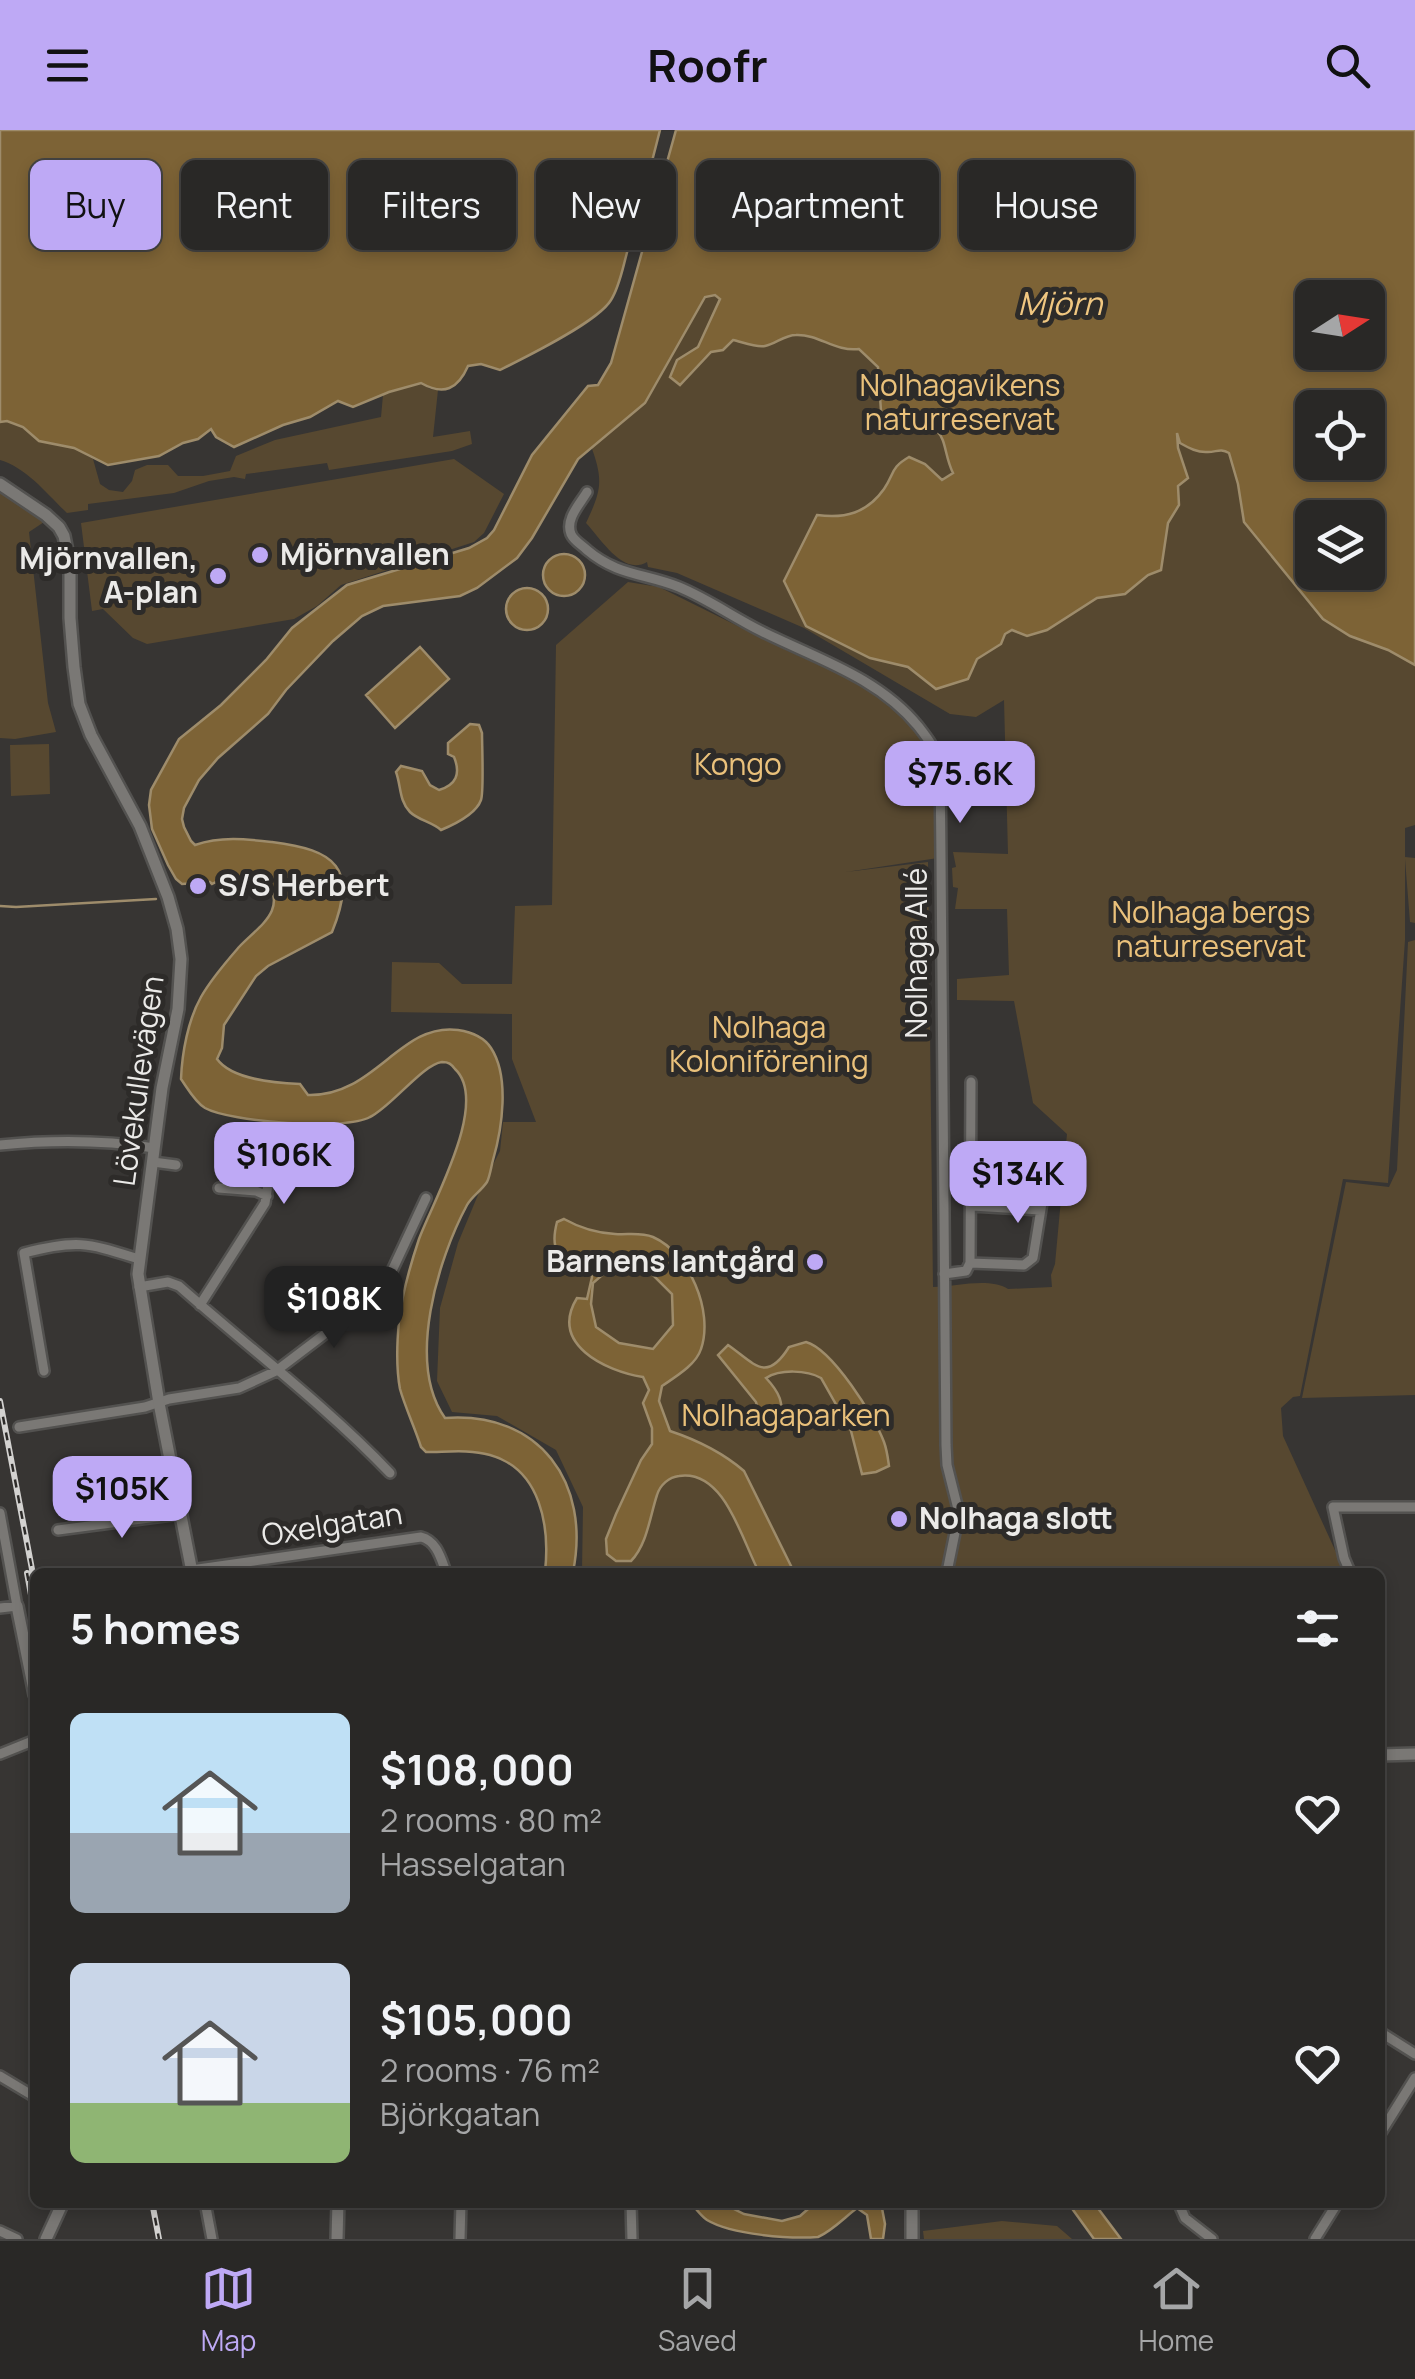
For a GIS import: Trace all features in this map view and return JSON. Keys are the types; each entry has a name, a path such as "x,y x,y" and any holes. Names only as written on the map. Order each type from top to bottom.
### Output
{"street":[{"name":"Lövekullevägen","path":"0,484 46,515 64,536 70,566 71,634 80,704 91,735 140,826 174,914 180,981 152,1162 139,1287 190,1568"},
{"name":"Nolhaga Allé","path":"587,492 571,517 570,532 598,559 617,570 692,592 756,629 872,684 900,706 937,753 942,859 946,1445 958,1513 948,1568"},
{"path":"944,1274 966,1271 970,1263 971,1082"},
{"path":"0,1146 100,1142 154,1148"},
{"path":"200,1305 265,1203 272,1154"},
{"path":"152,1162 176,1165"},
{"path":"970,1263 1024,1265 1032,1258 1048,1166"},
{"path":"219,1188 256,1191 267,1196"},
{"path":"19,1427 239,1388 276,1370 379,1289 426,1198"},
{"path":"972,1206 1040,1210"},
{"path":"44,1371 24,1252 82,1243 139,1260"},
{"path":"139,1287 168,1282 179,1286 332,1416 390,1473"},
{"path":"1348,1568 1333,1507 1415,1507"},
{"path":"0,1513 30,1672"},
{"path":"58,1530 180,1514"},
{"name":"Oxelgatan","path":"211,1568 421,1537 434,1546 444,1568"},
{"path":"0,1608 16,1606"},
{"path":"0,1754 30,1742"},
{"path":"1385,1754 1415,1754"},
{"path":"1385,2035 1415,2054"},
{"path":"0,2076 30,2094"},
{"path":"1385,2126 1415,2078"},
{"path":"46,2239 60,2208"},
{"path":"206,2208 212,2239"},
{"path":"337,2239 338,2208"},
{"path":"460,2239 461,2208"},
{"path":"632,2208 632,2239"},
{"path":"912,2208 912,2239"},
{"path":"1181,2208 1186,2218 1212,2239"},
{"path":"1315,2239 1334,2208"},
{"path":"0,2231 17,2239"}],"green space":[{"path":"754,130 1415,130 1415,825 1405,828 1405,857 1415,858 1415,923 1410,922 1405,859 1405,940 1388,1183 1343,1179 1300,1396 1281,1408 1283,1436 1343,1568 582,1568 583,1507 556,1450 497,1416 452,1412 437,1381 440,1308 458,1243 500,1151 503,1122 536,1122 512,1059 512,1014 391,1012 392,962 439,963 462,984 512,984 515,906 552,905 556,645 628,582 659,587 879,692 914,714 925,728 930,741 938,858 846,872 928,862 933,1287 982,1283 1008,1289 1052,1287 1067,1134 1033,1103 1014,1001 957,1000 957,979 1009,975 1007,909 955,909 958,888 953,887 952,868 956,867 953,852 1008,854 1004,700 976,717 950,714 804,628 677,573 648,567 647,562 638,565 621,560 586,523 599,486 591,446 646,402 694,315 715,250 939,250 939,160 744,160"},
{"path":"421,383 438,390 433,437 470,431 472,444 452,451 329,470 327,463 246,474 245,479 234,477 174,493 88,504 88,510 67,513 28,475 0,460 0,422 6,421 23,427 39,441 74,448 93,459 100,484 123,492 135,470 147,465 168,465 178,476 230,471 236,456 275,440 381,417 383,395"},
{"name":"Mjörnvallen","path":"454,459 504,494 484,533 474,542 341,585 294,619 147,644 133,638 103,609 92,611 81,523"},
{"path":"0,492 44,522 29,532 48,703 56,732 15,739 0,738"},
{"path":"49,744 50,794 11,796 10,745"},
{"path":"1415,940 1415,1395 1302,1398 1346,1182 1389,1187 1397,1170 1408,942"},
{"path":"1002,2221 1057,2226 1072,2239 924,2239 923,2231"}],"water":[{"path":"0,130 660,130 652,160 536,160 536,250 628,250 617,289 603,309 576,329 500,370 481,364 468,366 460,380 449,388 437,389 421,383 353,407 338,401 310,417 234,447 216,437 211,429 159,456 108,465 74,448 39,441 23,427 0,422"},
{"name":"Mjörn","path":"676,130 1415,130 1415,665 1350,636 1323,619 1299,590 1385,590 1385,500 1295,500 1295,585 1244,522 1229,453 1194,450 1180,443 1177,433 1188,478 1178,486 1179,505 1168,523 1161,570 1148,575 1125,594 1097,598 1047,630 1027,636 1012,630 1005,634 1001,644 977,659 968,679 936,689 908,667 870,658 806,626 784,581 817,515 846,515 863,509 909,457 925,464 942,480 953,473 938,432 931,428 908,428 898,418 881,411 878,367 859,349 842,348 804,335 792,335 762,346 733,340 723,350 711,352 680,385 670,377 677,360 698,347 720,299 715,295 705,297 645,403 578,459 517,558 460,596 383,606 362,616 199,780 182,819 195,845 243,839 312,850 336,866 343,892 332,932 256,976 224,1025 217,1059 224,1066 255,1079 300,1084 308,1095 331,1092 352,1085 420,1037 458,1030 488,1044 497,1060 503,1103 496,1147 487,1182 467,1205 456,1227 437,1282 430,1311 428,1369 445,1418 479,1419 508,1427 532,1440 551,1459 565,1482 574,1509 577,1540 574,1568 545,1568 543,1519 531,1486 521,1473 507,1462 482,1453 426,1452 400,1389 398,1338 404,1290 419,1239 463,1127 464,1084 452,1066 442,1062 426,1070 370,1117 337,1123 262,1121 218,1113 201,1105 181,1079 193,1016 214,977 269,917 274,900 266,878 256,876 212,884 182,884 168,865 152,829 149,805 151,790 179,739 221,705 292,628 347,585 469,548 487,538 532,455 588,386 598,385 611,363 643,250 676,250 676,160 668,160"},
{"path":"564,554 579,560 585,575 579,590 564,596 549,590 543,575 549,560"},
{"path":"527,588 542,594 548,609 542,624 527,630 512,624 506,609 512,594"},
{"path":"420,647 449,679 395,728 366,695"},
{"path":"470,724 479,725 482,733 481,800 469,814 441,830 406,808 396,772 401,766 422,771 430,785 439,790 450,785 457,769 454,757 448,754 448,743"},
{"path":"564,1219 595,1231 653,1237 678,1256 701,1301 704,1334 698,1355 662,1386 659,1401 670,1431 709,1447 744,1471 792,1568 757,1568 720,1495 695,1477 675,1477 663,1485 644,1539 631,1561 616,1561 607,1554 606,1539 616,1514 652,1444 652,1428 643,1403 649,1390 643,1377 613,1369 576,1342 570,1329 570,1314 577,1298 587,1299 592,1277 590,1270 560,1254 555,1234 557,1222","holes":["626,1264 650,1272 672,1294 673,1325 653,1349 619,1343 596,1327 591,1304 593,1283 608,1270"]},
{"path":"806,1342 828,1357 862,1401 884,1442 889,1466 862,1474 851,1431 821,1378 808,1373 786,1372 766,1378 780,1398 783,1424 776,1431 764,1431 756,1402 718,1355 728,1345 753,1363 766,1367 773,1365 789,1347"},
{"path":"696,2208 732,2208 782,2221 800,2216 809,2208 857,2208 818,2237 762,2235 705,2218"},
{"path":"857,2208 882,2208 883,2239 871,2239 867,2215"},
{"path":"1072,2208 1098,2208 1121,2239 1094,2239"}],"waterway":[{"path":"0,906 156,899"}],"railway":[{"path":"0,1401 32,1568"},
{"path":"27,1573 30,1590"},
{"path":"153,2208 159,2239"}],"place":[{"name":"Mjörnvallen","path":"260,555"},
{"name":"Mjörnvallen, A-plan","path":"218,576"},
{"name":"S/S Herbert","path":"198,886"},
{"name":"Barnens lantgård","path":"815,1262"},
{"name":"Nolhaga slott","path":"899,1519"}],"park label":[{"name":"Nolhagavikens naturreservat","path":"960,403"},
{"name":"Kongo","path":"738,765"},
{"name":"Nolhaga bergs naturreservat","path":"1211,930"},
{"name":"Nolhaga Koloniförening","path":"769,1045"},
{"name":"Nolhagaparken","path":"786,1416"}]}
